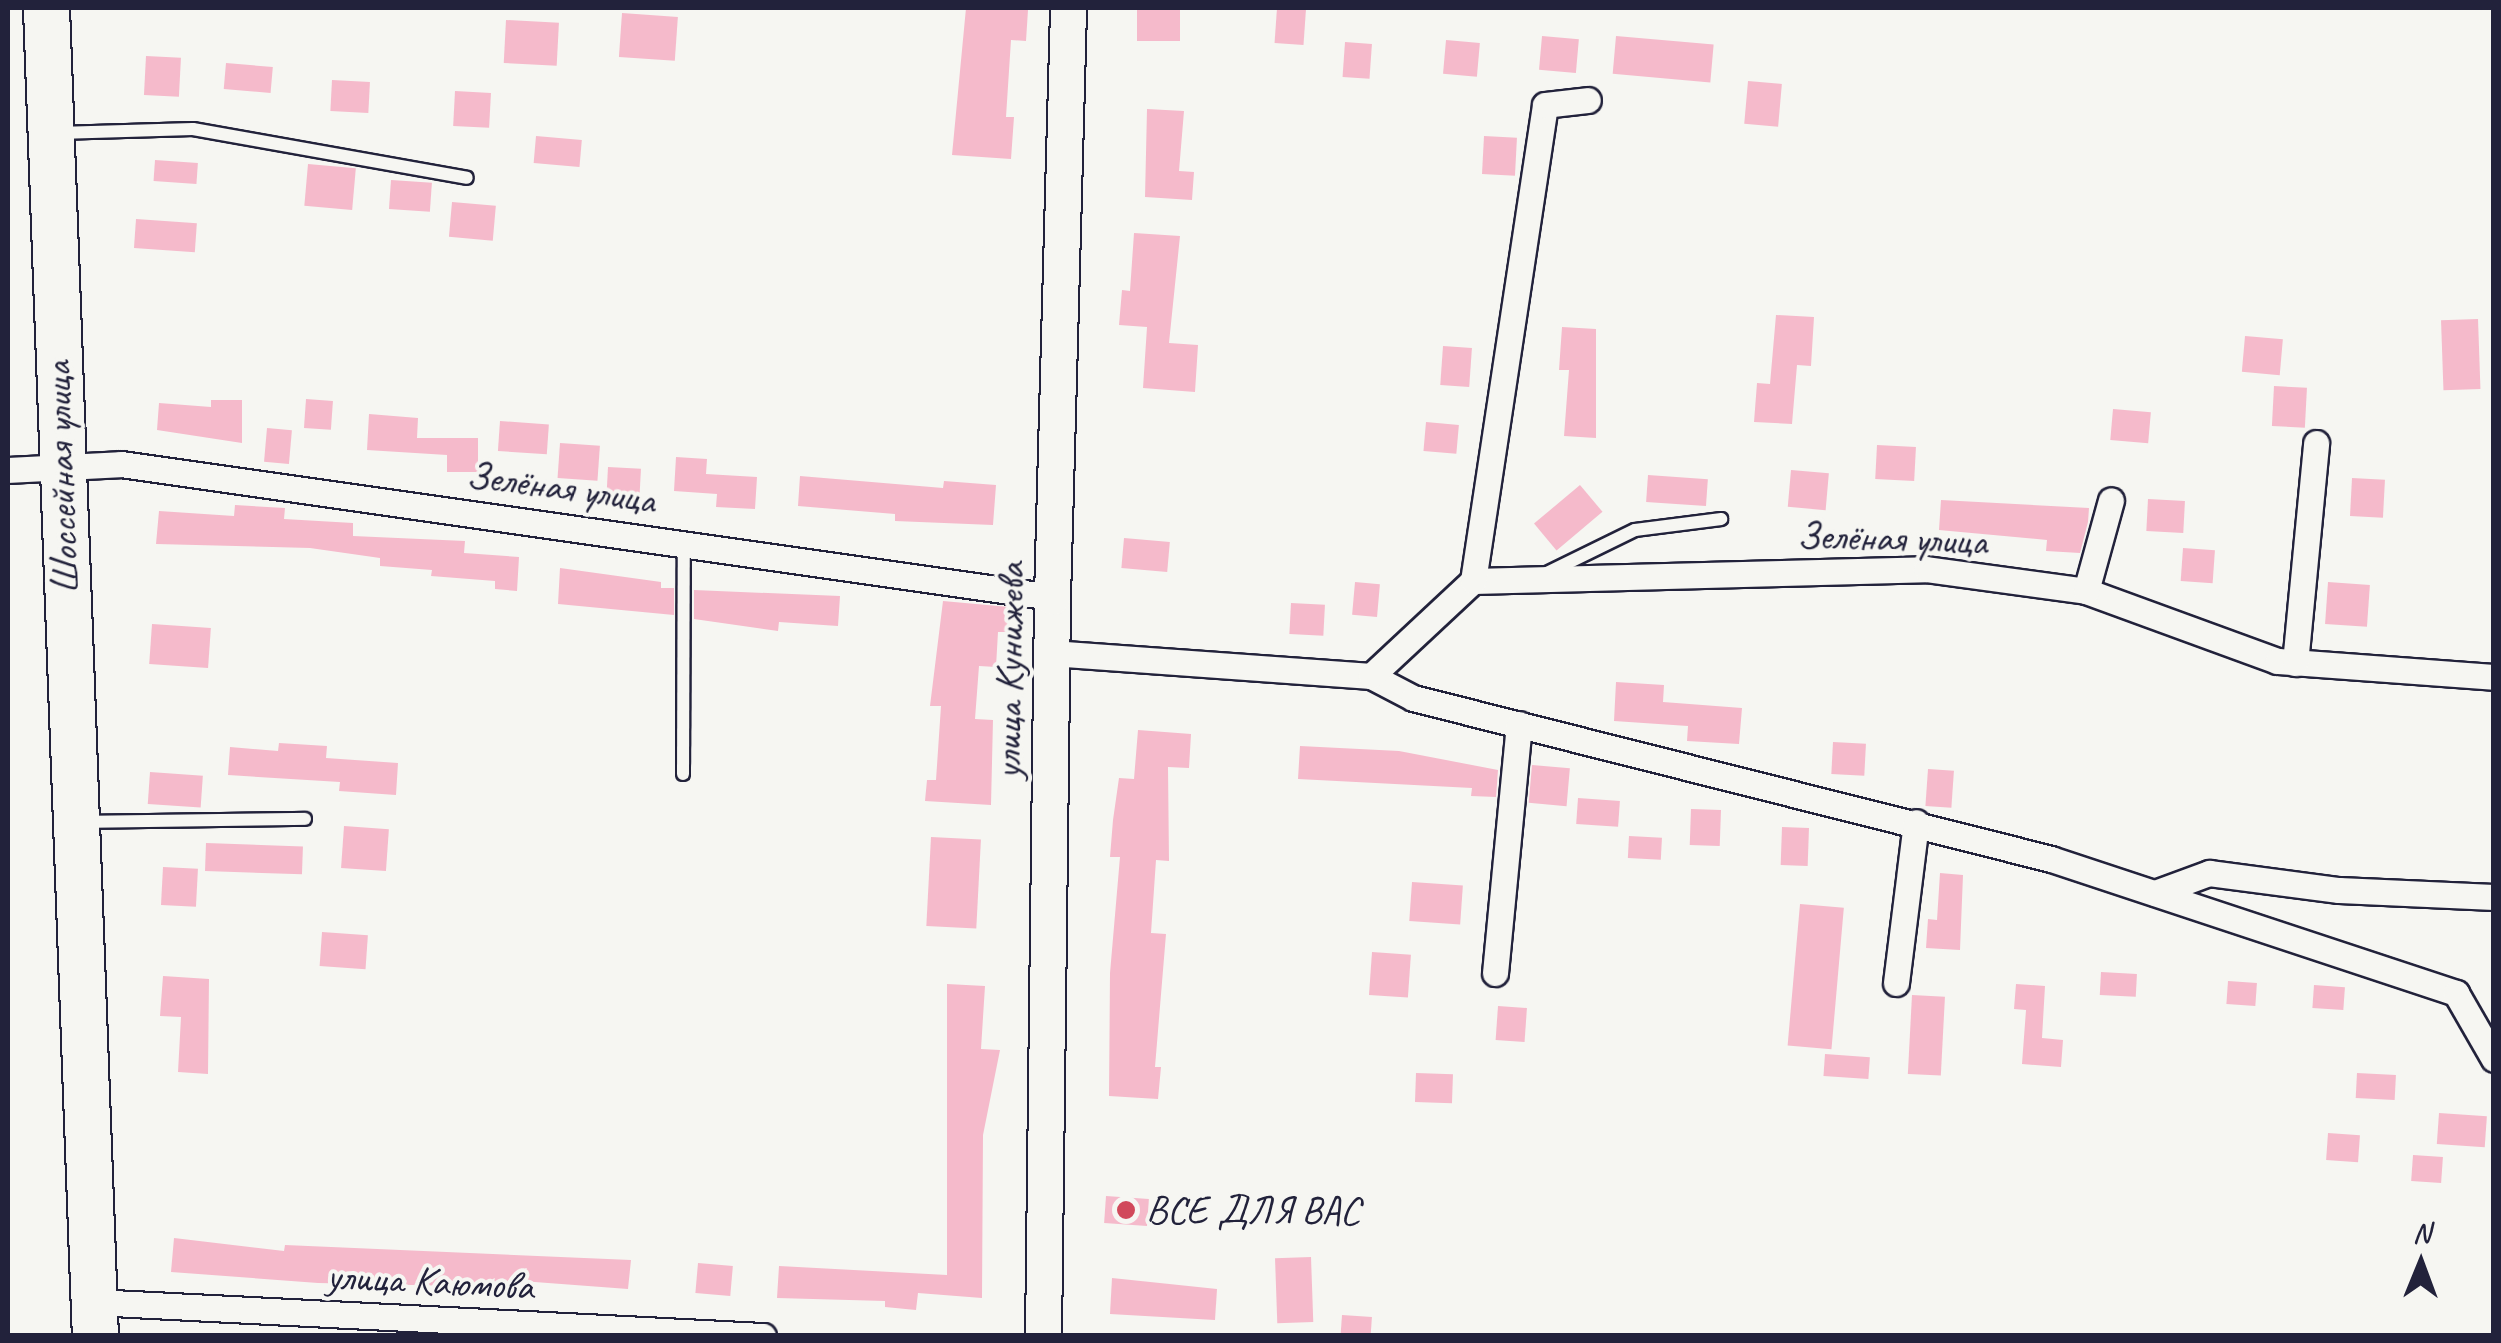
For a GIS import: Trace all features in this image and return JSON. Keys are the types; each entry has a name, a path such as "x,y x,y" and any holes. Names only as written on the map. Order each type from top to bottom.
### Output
{"highway":[{"name":"Шоссейная улица","path":"46,8 94,1319"}],"street":[{"name":"улица Кунижева","path":"1043,1336 1052,597 1068,8"},
{"path":"1372,676 1473,581 1545,105 1588,100"},
{"path":"2295,663 2316,443"},
{"name":"Зелёная улица","path":"8,470 121,464 684,541 1052,597"},
{"path":"2086,591 2111,500"},
{"name":"Зелёная улица","path":"1473,581 1926,569 2086,591 2295,663 2494,677"},
{"path":"1051,653 1372,676 1413,698 1916,822 2155,893 2456,992 2494,1059"},
{"path":"1495,973 1519,724"},
{"path":"1896,983 1916,822"},
{"path":"2155,893 2210,873 2339,890 2494,897"},
{"name":"улица Каюмова","path":"94,1319 763,1336"}],"lane":[{"path":"50,134 192,129 467,178"},
{"path":"1534,579 1635,530 1721,518"},
{"path":"683,774 684,541"},
{"path":"74,822 305,819"}],"building":[{"path":"966,8 1028,10 1026,41 1011,40 1006,117 1014,117 1011,159 952,155"},
{"path":"1137,8 1180,8 1180,41 1137,41"},
{"path":"1277,8 1306,10 1303,45 1275,43"},
{"path":"622,13 678,17 675,61 619,57"},
{"path":"506,20 559,23 557,66 504,63"},
{"path":"1542,36 1579,39 1576,73 1539,70"},
{"path":"1616,36 1714,45 1710,82 1613,74"},
{"path":"1446,40 1480,43 1477,77 1443,74"},
{"path":"1345,42 1372,44 1369,79 1343,77"},
{"path":"146,56 181,58 179,97 144,95"},
{"path":"226,63 273,67 271,93 224,89"},
{"path":"332,80 370,82 368,113 330,111"},
{"path":"1748,81 1782,84 1778,127 1744,124"},
{"path":"455,91 491,93 489,128 453,126"},
{"path":"1147,109 1184,111 1179,171 1194,172 1192,200 1145,197"},
{"path":"536,136 582,140 579,167 534,163"},
{"path":"1484,136 1517,138 1515,176 1482,174"},
{"path":"155,160 198,163 196,184 154,181"},
{"path":"308,164 356,168 352,210 304,206"},
{"path":"391,180 432,183 430,212 389,209"},
{"path":"452,202 496,206 493,241 449,237"},
{"path":"136,219 197,223 195,252 134,248"},
{"path":"1134,233 1180,236 1169,343 1198,345 1195,392 1143,388 1147,327 1119,325 1122,290 1130,291"},
{"path":"1776,315 1814,317 1811,366 1797,365 1792,424 1754,422 1757,383 1770,384"},
{"path":"2478,319 2480,389 2443,390 2441,320"},
{"path":"1562,327 1596,329 1596,438 1564,436 1569,370 1559,370"},
{"path":"2245,336 2283,339 2280,375 2242,372"},
{"path":"1443,346 1472,348 1469,387 1440,385"},
{"path":"2274,386 2307,388 2305,428 2272,426"},
{"path":"306,399 333,401 331,430 304,428"},
{"path":"211,400 242,400 242,443 157,430 159,403 211,407"},
{"path":"2113,409 2151,412 2148,443 2110,440"},
{"path":"369,414 418,418 417,438 478,438 478,472 447,472 447,455 367,450"},
{"path":"500,421 549,424 547,454 498,451"},
{"path":"1426,422 1459,425 1456,454 1423,451"},
{"path":"267,428 292,430 289,464 264,462"},
{"path":"560,443 600,446 597,481 558,478"},
{"path":"1877,445 1916,447 1914,481 1875,479"},
{"path":"676,457 707,459 706,474 757,477 755,509 716,507 717,494 674,491"},
{"path":"608,467 641,469 639,503 606,501"},
{"path":"1791,470 1829,473 1826,510 1788,507"},
{"path":"1648,475 1708,479 1706,506 1646,502"},
{"path":"800,476 943,488 944,481 996,485 993,525 895,521 895,514 798,506"},
{"path":"2352,478 2385,480 2383,518 2350,516"},
{"path":"1580,485 1602,512 1557,550 1534,524"},
{"path":"2148,499 2185,501 2183,533 2146,531"},
{"path":"1941,500 2089,508 2080,553 2046,551 2047,540 1939,530"},
{"path":"235,505 285,508 284,519 353,523 353,536 465,541 464,553 519,557 517,591 495,589 495,581 431,576 432,570 380,566 380,558 310,548 156,544 159,511 234,516"},
{"path":"1124,538 1170,542 1167,572 1121,568"},
{"path":"2183,548 2215,550 2213,583 2181,581"},
{"path":"560,568 661,582 661,588 674,588 674,615 558,604"},
{"path":"1355,582 1380,584 1377,617 1352,615"},
{"path":"2328,582 2370,585 2367,627 2325,624"},
{"path":"694,590 840,596 838,626 779,622 778,631 694,619"},
{"path":"943,601 1009,607 1007,632 998,632 996,667 979,666 975,719 993,720 991,805 925,801 927,780 936,780 941,706 930,706"},
{"path":"1291,603 1325,605 1323,636 1289,634"},
{"path":"152,624 211,628 208,668 149,664"},
{"path":"1616,682 1664,685 1663,702 1742,708 1739,744 1687,741 1688,726 1614,721"},
{"path":"1138,730 1191,734 1189,768 1168,767 1169,861 1156,860 1151,933 1166,934 1155,1067 1161,1067 1158,1099 1109,1096 1110,973 1120,857 1110,857 1119,778 1134,779"},
{"path":"1833,742 1866,744 1864,776 1831,774"},
{"path":"279,743 327,746 326,758 398,763 396,795 339,791 340,782 228,775 230,747 278,751"},
{"path":"1300,746 1399,751 1498,770 1496,797 1471,796 1472,788 1298,779"},
{"path":"1532,765 1570,768 1567,806 1529,803"},
{"path":"1928,769 1954,771 1951,808 1925,806"},
{"path":"150,772 203,776 201,808 148,804"},
{"path":"1578,798 1620,801 1618,827 1576,824"},
{"path":"1691,809 1721,810 1720,846 1690,845"},
{"path":"344,826 389,829 386,871 341,868"},
{"path":"1782,827 1809,828 1808,866 1781,865"},
{"path":"1629,836 1662,838 1661,860 1628,858"},
{"path":"931,837 981,840 976,928 926,926"},
{"path":"206,843 303,846 302,874 205,871"},
{"path":"163,867 198,869 196,907 161,905"},
{"path":"1940,873 1963,875 1960,950 1926,948 1928,919 1937,920"},
{"path":"1412,882 1463,886 1460,924 1409,921"},
{"path":"1800,904 1844,908 1831,1049 1788,1045"},
{"path":"322,932 368,935 366,969 320,966"},
{"path":"1372,952 1411,955 1408,998 1369,995"},
{"path":"2101,972 2137,974 2136,997 2100,995"},
{"path":"163,976 209,979 208,1074 178,1072 181,1017 160,1016"},
{"path":"2228,981 2257,983 2255,1006 2226,1004"},
{"path":"947,984 985,986 981,1049 1000,1050 983,1135 982,1298 918,1293 916,1310 885,1307 885,1301 777,1298 779,1266 947,1275"},
{"path":"2016,984 2045,986 2042,1038 2063,1040 2061,1067 2022,1064 2026,1010 2014,1009"},
{"path":"2314,985 2345,987 2343,1010 2312,1008"},
{"path":"1912,995 1945,997 1941,1076 1908,1074"},
{"path":"1498,1006 1527,1008 1525,1042 1496,1040"},
{"path":"1825,1054 1870,1057 1868,1079 1823,1076"},
{"path":"1416,1073 1453,1074 1452,1103 1415,1102"},
{"path":"2357,1073 2396,1075 2395,1100 2356,1098"},
{"path":"2439,1113 2487,1116 2485,1147 2437,1144"},
{"path":"2328,1133 2360,1135 2358,1162 2326,1160"},
{"path":"2413,1155 2443,1157 2441,1183 2411,1181"},
{"path":"1106,1196 1149,1199 1147,1226 1104,1223"},
{"path":"174,1238 284,1251 285,1245 631,1260 628,1289 508,1280 507,1287 318,1283 171,1272"},
{"path":"1311,1257 1313,1322 1277,1323 1275,1258"},
{"path":"698,1263 733,1266 730,1296 695,1293"},
{"path":"1112,1278 1217,1289 1215,1320 1110,1314"},
{"path":"1342,1315 1372,1317 1371,1336 1341,1336"}],"place":[{"name":"ВСЕ ДЛЯ ВАС","path":"1126,1210"}]}
